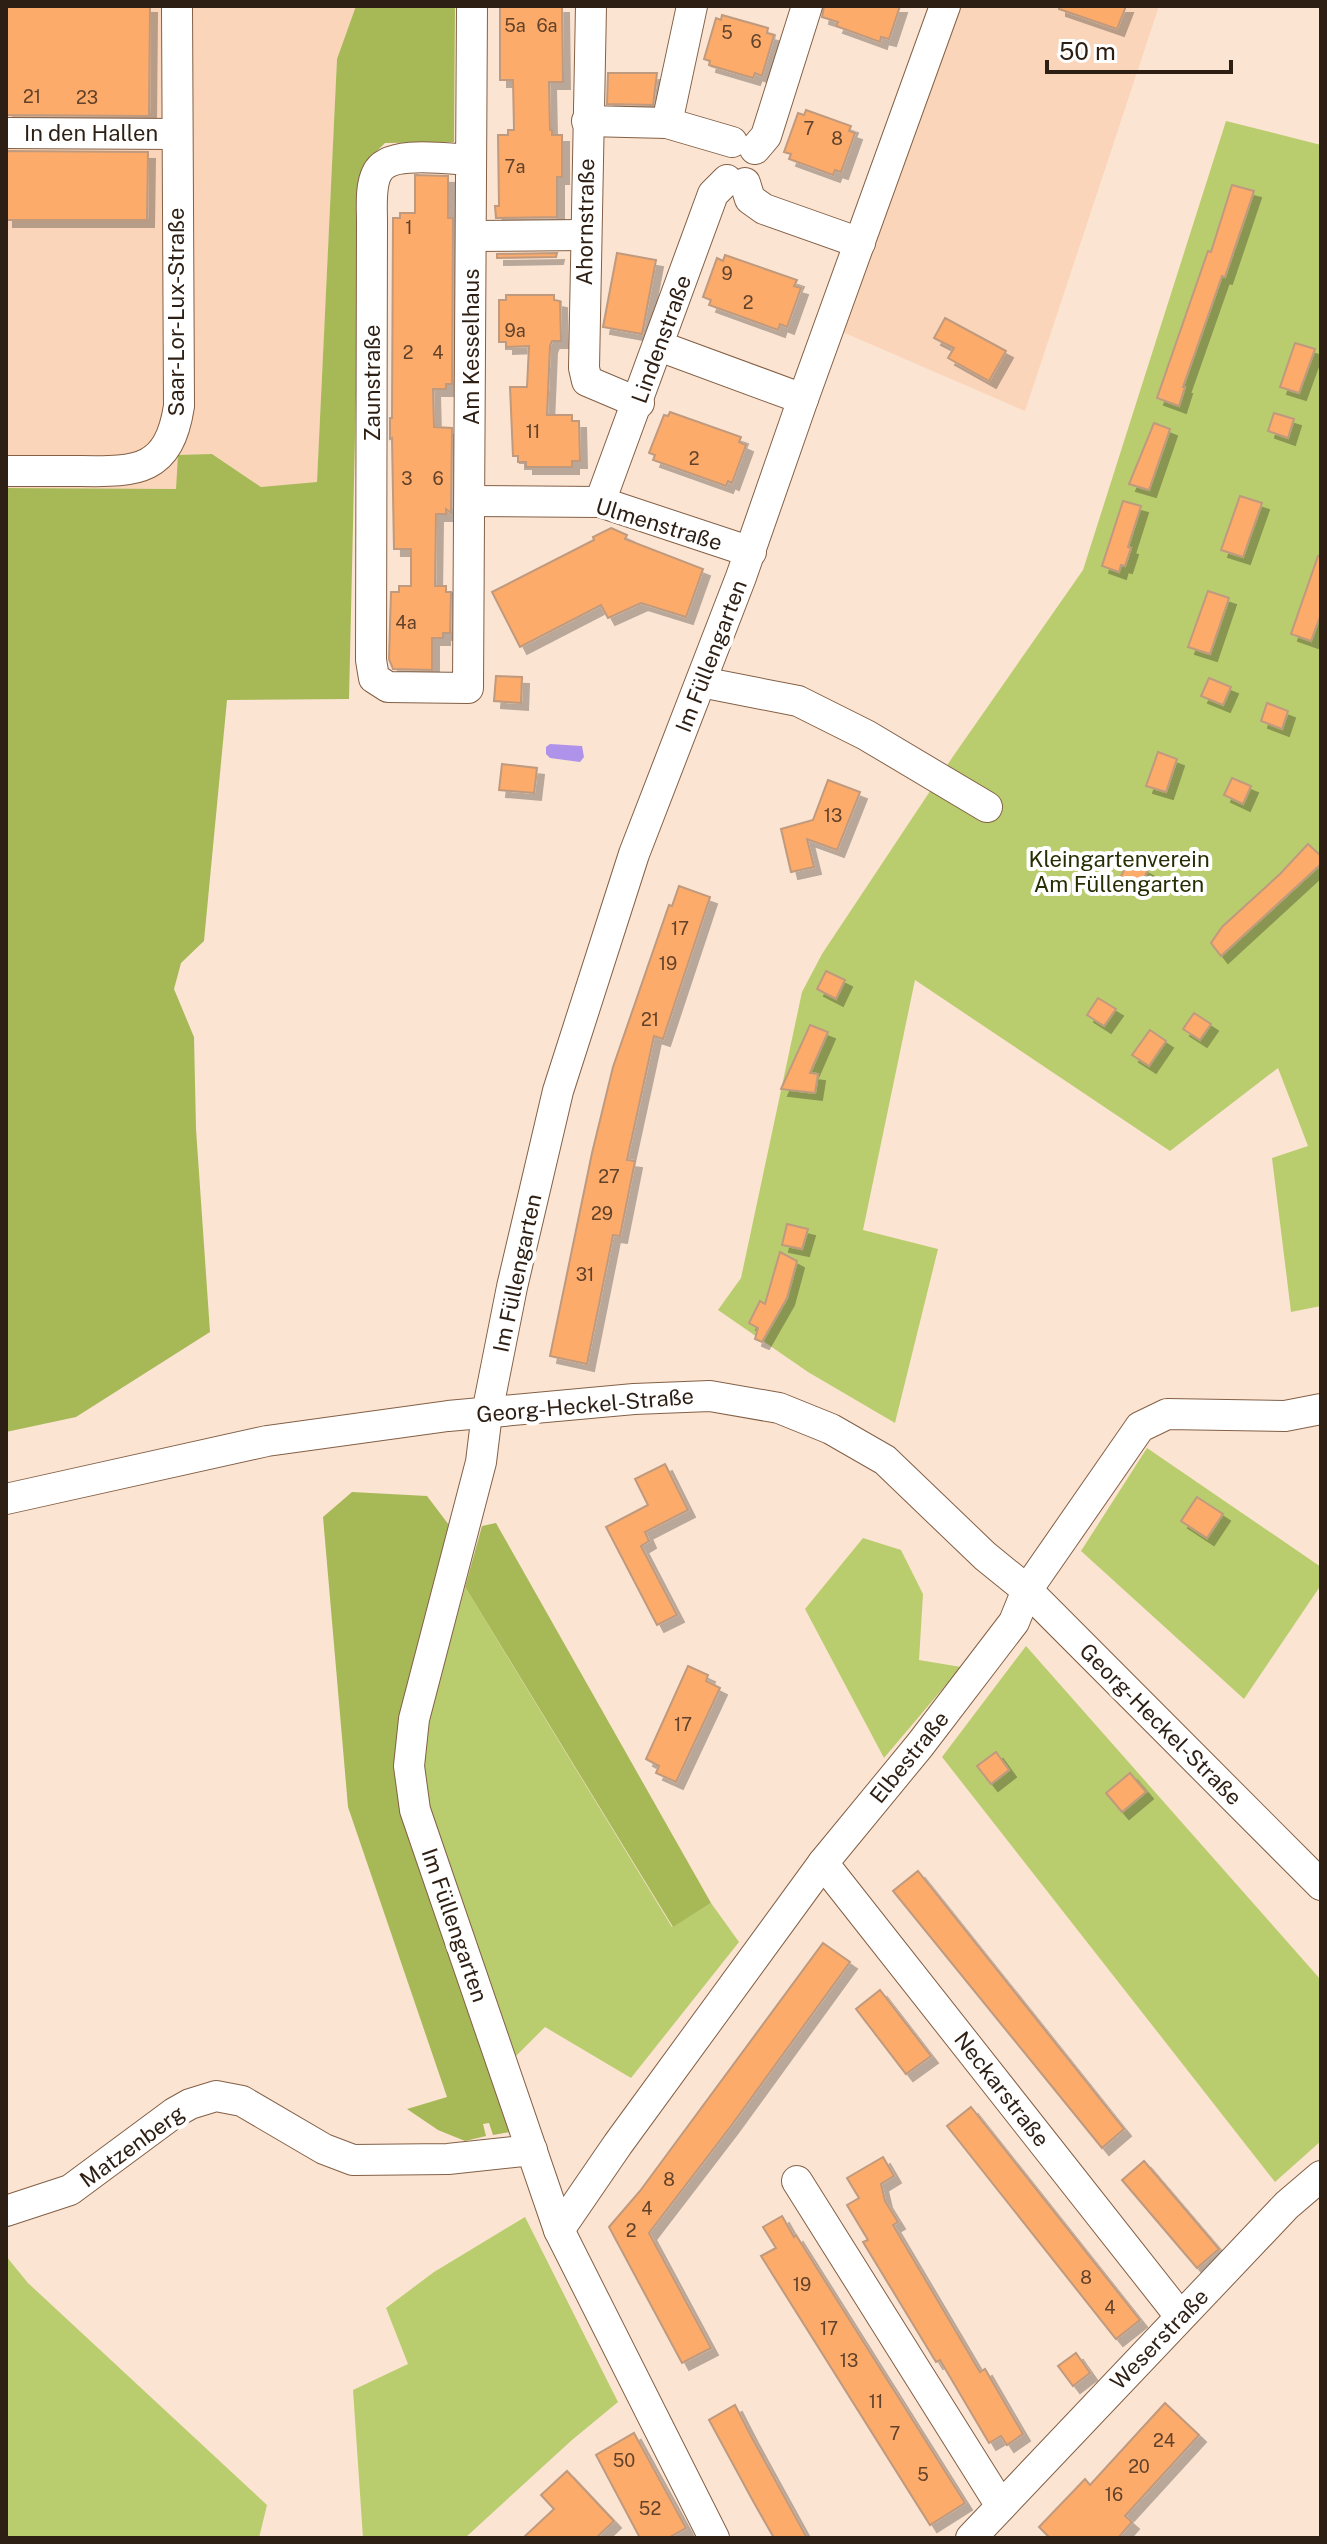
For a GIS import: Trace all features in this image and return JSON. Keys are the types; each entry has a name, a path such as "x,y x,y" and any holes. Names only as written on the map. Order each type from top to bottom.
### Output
{"street":[{"name":"Saar-Lor-Lux-Straße","path":"6,471 140,468 155,459 175,431 179,406 177,6"},
{"name":"Am Kesselhaus","path":"468,688 472,6"},
{"name":"Ahornstraße","path":"591,6 584,235 584,368 587,381 639,403"},
{"path":"667,123 692,6"},
{"path":"807,6 766,136 722,149 718,160 719,171 736,182 750,199 764,209 860,243"},
{"name":"Im Füllengarten","path":"714,2538 559,2230 415,1810 409,1766 414,1719 481,1462 487,1413 512,1287 558,1091 634,854 751,552 945,6"},
{"path":"587,121 667,123 744,145"},
{"name":"In den Hallen","path":"6,133 177,134"},
{"name":"Zaunstraße","path":"468,688 388,687 374,678 371,660 372,222 376,173 385,162 397,158 471,160"},
{"name":"Lindenstraße","path":"600,502 639,403 713,194 736,182"},
{"path":"472,236 584,235"},
{"path":"659,346 803,399"},
{"name":"Ulmenstraße","path":"471,501 600,502 751,552"},
{"path":"701,682 798,701 866,735 987,807"},
{"name":"Georg-Heckel-Straße","path":"6,1499 267,1441 487,1413 634,1399 710,1396 779,1408 831,1429 885,1460 985,1556 1027,1590 1321,1885"},
{"name":"Elbestraße","path":"559,2230 823,1863 920,1745 1014,1622 1027,1590 1140,1427 1167,1414 1285,1416 1321,1409"},
{"name":"Neckarstraße","path":"823,1863 1180,2316"},
{"name":"Matzenberg","path":"6,2211 70,2190 174,2113 216,2096 242,2101 324,2149 353,2160 448,2159 532,2150"},
{"name":"Weserstraße","path":"971,2538 1287,2205 1321,2176"},
{"path":"797,2181 1001,2506"}],"shaded area":[{"path":"6,6 356,6 337,59 317,483 261,487 212,454 177,489 6,488"},
{"path":"953,6 1159,6 1025,411 838,330"},
{"path":"550,744 582,746 584,757 580,762 550,758 546,747"}],"green space":[{"path":"356,6 455,6 454,142 385,143 368,160 361,177 349,699 227,700 204,941 181,963 174,989 194,1037 196,1129 210,1332 76,1417 6,1432 6,488 176,489 178,455 212,454 261,487 317,482 337,59"},
{"name":"Kleingartenverein Am Füllengarten","path":"1226,121 1321,145 1321,1306 1291,1312 1272,1158 1308,1146 1278,1068 1170,1151 915,980 863,1230 938,1249 895,1423 808,1372 718,1310 741,1278 802,992 822,954 954,755 1083,570"},
{"path":"1147,1448 1321,1567 1321,1585 1244,1699 1081,1551"},
{"path":"352,1492 427,1496 452,1529 403,1715 516,2131 493,2135 489,2123 483,2124 486,2136 465,2141 438,2130 407,2109 447,2097 348,1807 323,1517"},
{"path":"496,1523 711,1903 673,1927 465,1587 482,1526"},
{"path":"863,1538 901,1550 923,1594 919,1660 961,1667 884,1758 805,1609"},
{"path":"465,1587 672,1927 711,1903 739,1942 631,2078 545,2027 514,2058 428,1802 422,1766 428,1720"},
{"path":"1026,1646 1321,1980 1321,2141 1275,2182 942,1757"},
{"path":"525,2217 618,2402 465,2538 363,2538 353,2390 408,2364 386,2308 434,2272"},
{"path":"6,2256 28,2283 267,2505 259,2538 6,2538"}],"building":[{"path":"6,6 150,6 149,116 6,115"},
{"path":"500,6 562,6 563,82 549,82 550,130 552,135 562,135 562,177 557,177 557,217 496,218 495,206 499,206 498,135 508,135 508,130 514,130 513,80 500,80"},
{"path":"824,6 900,6 889,39 881,37 880,42 836,26 838,22 822,17"},
{"path":"1059,6 1126,6 1117,29 1059,9"},
{"path":"722,15 768,28 767,33 774,35 762,76 755,73 753,78 709,65 710,61 704,59 716,18 721,20"},
{"path":"608,73 657,73 653,105 607,104"},
{"path":"806,110 851,126 849,131 855,133 841,172 835,170 833,175 789,159 791,154 784,152 798,113 804,115"},
{"path":"6,151 148,152 147,220 6,220"},
{"path":"415,175 448,176 448,218 453,218 452,384 446,384 446,389 433,389 434,427 452,428 451,513 446,509 446,514 436,514 435,586 446,586 446,592 451,592 450,633 443,633 443,638 432,638 432,670 393,669 389,659 391,592 399,592 399,586 411,586 411,549 394,549 390,439 393,218 400,218 400,213 415,213"},
{"path":"1232,185 1254,191 1183,387 1179,406 1157,398 1208,251 1211,252"},
{"path":"557,253 556,257 497,258 497,254"},
{"path":"617,253 656,260 642,334 603,327"},
{"path":"725,255 797,280 794,286 801,288 787,327 780,324 778,330 709,305 711,300 703,297 717,258 723,261"},
{"path":"506,295 554,295 554,300 560,301 561,341 552,341 550,346 547,415 572,415 572,421 579,421 580,461 572,461 572,467 526,467 526,462 518,462 518,456 513,456 510,387 527,387 529,346 506,347 506,342 499,342 499,300 506,300"},
{"path":"945,318 1006,351 989,381 948,358 954,348 934,338"},
{"path":"1295,343 1315,349 1299,393 1280,387"},
{"path":"670,412 741,437 739,442 746,445 732,483 728,481 726,486 653,460 655,455 649,453 664,415 668,416"},
{"path":"1274,413 1294,419 1288,438 1268,431"},
{"path":"1154,423 1170,429 1149,490 1129,484"},
{"path":"1240,496 1262,503 1243,557 1221,550"},
{"path":"1123,501 1141,506 1125,566 1121,565 1119,572 1102,566"},
{"path":"611,528 627,535 625,539 703,569 686,617 641,603 608,618 601,605 520,647 492,592 594,540 593,537"},
{"path":"1318,556 1321,557 1321,614 1311,641 1291,634"},
{"path":"1208,591 1229,598 1210,654 1188,647"},
{"path":"496,676 522,677 521,703 494,701"},
{"path":"1209,678 1231,687 1223,705 1201,696"},
{"path":"1267,703 1288,711 1282,729 1261,721"},
{"path":"1158,752 1177,759 1166,792 1146,786"},
{"path":"502,764 537,768 534,793 499,790"},
{"path":"1232,778 1251,786 1243,804 1224,795"},
{"path":"828,780 860,792 837,850 807,839 814,867 791,872 781,829 813,820"},
{"path":"1308,844 1321,856 1321,864 1221,956 1211,943 1222,927"},
{"path":"1129,860 1148,870 1138,890 1119,880"},
{"path":"679,886 710,897 663,1039 654,1036 627,1160 635,1161 620,1236 613,1235 587,1364 550,1356 613,1067 669,905 672,906"},
{"path":"826,971 845,980 836,999 817,989"},
{"path":"1098,998 1116,1009 1104,1026 1087,1015"},
{"path":"1194,1013 1211,1024 1200,1040 1183,1029"},
{"path":"810,1025 828,1032 810,1073 818,1074 815,1093 781,1089"},
{"path":"1150,1030 1166,1041 1149,1066 1132,1055"},
{"path":"787,1224 808,1229 802,1249 782,1245"},
{"path":"780,1252 797,1261 787,1298 762,1342 755,1339 758,1328 749,1323 760,1301 765,1304"},
{"path":"665,1464 688,1510 645,1532 649,1541 641,1546 677,1615 657,1625 606,1527 648,1505 635,1479"},
{"path":"1197,1497 1223,1514 1207,1538 1181,1521"},
{"path":"688,1666 708,1675 706,1681 720,1688 676,1782 656,1773 659,1766 646,1759"},
{"path":"996,1752 1009,1770 991,1784 977,1766"},
{"path":"1130,1773 1146,1792 1122,1812 1106,1793"},
{"path":"918,1871 1124,2129 1102,2148 893,1891"},
{"path":"823,1943 850,1962 649,2233 711,2348 682,2363 609,2227 640,2191"},
{"path":"880,1990 931,2056 906,2074 856,2009"},
{"path":"971,2107 1140,2320 1116,2339 947,2126"},
{"path":"883,2157 894,2176 881,2184 885,2201 898,2222 893,2225 980,2372 985,2369 1023,2434 1007,2445 1001,2436 989,2443 940,2360 936,2362 863,2242 868,2240 847,2205 859,2198 847,2178"},
{"path":"1144,2161 1219,2249 1197,2268 1122,2180"},
{"path":"782,2216 965,2503 930,2525 761,2256 776,2248 763,2227"},
{"path":"1076,2353 1090,2373 1073,2386 1058,2366"},
{"path":"1165,2403 1199,2435 1125,2516 1132,2522 1118,2538 1050,2538 1039,2527 1085,2479 1090,2485"},
{"path":"735,2405 807,2538 774,2538 709,2420"},
{"path":"634,2433 686,2528 668,2538 640,2538 596,2455"},
{"path":"567,2471 614,2521 596,2538 523,2538 554,2509 541,2495"}]}
